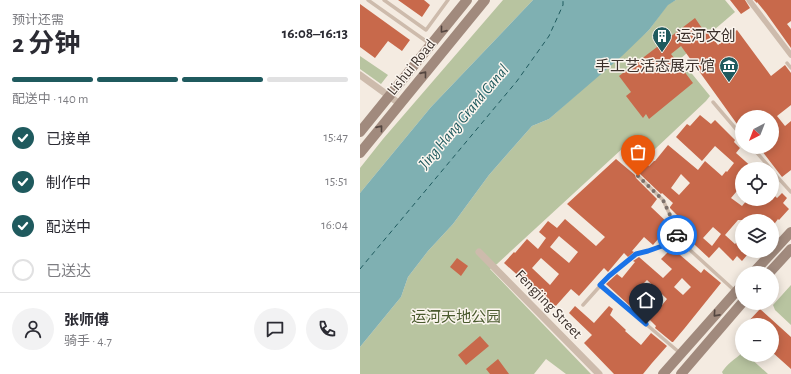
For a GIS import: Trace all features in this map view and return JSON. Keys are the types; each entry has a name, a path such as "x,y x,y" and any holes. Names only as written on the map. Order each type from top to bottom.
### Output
{"main road":[{"name":"Lishui Road","path":"360,132 467,0"},
{"name":"Lishui Road","path":"360,153 485,0"},
{"path":"759,266 791,232"},
{"path":"775,266 791,249"},
{"path":"663,374 735,292"},
{"path":"680,374 736,310"}],"street":[{"path":"749,0 791,55"},
{"path":"360,75 400,104"},
{"name":"Fengjing Street","path":"479,252 599,374"}],"lane":[{"path":"368,0 431,45"},
{"path":"384,0 426,30 448,0"},
{"path":"787,63 791,68"},
{"path":"713,102 735,128"},
{"path":"758,154 764,162"},
{"path":"638,176 663,200 676,228 679,240 735,285"},
{"path":"779,179 791,192"},
{"path":"583,305 609,276 636,254 679,240"},
{"path":"600,285 680,354"}],"green space":[{"path":"503,0 533,0 431,107 360,193 360,168 383,139"},
{"name":"运河天地公园","path":"676,0 725,0 735,12 680,59 710,96 637,166 623,148 490,269 591,374 566,374 546,359 534,374 360,374 360,347 401,297 408,277 428,251 453,224 489,175 532,126 549,119 649,30 668,4"},
{"path":"360,56 388,75 381,84 360,69"},
{"path":"791,285 791,325 775,310 779,310 779,298"},
{"path":"735,359 735,362 755,362 768,374 723,374 722,372 726,366"}],"water":[{"name":"Jing Hang Grand Canal","path":"533,0 676,0 668,5 649,30 622,56 549,119 532,126 489,175 453,224 428,251 408,277 401,297 360,347 360,193 431,107"}],"building":[{"path":"398,0 424,0 430,5 422,17"},
{"path":"730,0 745,0 750,8 741,14"},
{"path":"754,0 791,0 791,21 787,24 791,29 791,48 766,13"},
{"path":"360,4 410,40 402,51 388,41 375,58 360,47"},
{"path":"695,18 704,31 706,30 718,45 737,30 771,76 785,65 791,73 791,105 779,114 779,110 735,110 735,121 681,46 671,54 693,83 649,119 646,114 643,118 626,96 631,92 619,76"},
{"path":"700,115 711,124 715,120 735,140 735,154 737,154 746,162 735,162 735,193 731,198 735,201 735,206 779,206 779,196 782,193 787,198 783,203 789,209 779,220 779,214 735,214 735,223 725,235 735,244 735,258 733,261 719,247 709,258 682,233 686,229 679,223 682,220 670,208 673,203 637,173 646,163 649,166 655,161 668,145 698,170 705,161 722,176 726,171 727,172 734,163 715,146 702,161 676,137 687,124 690,126","holes":["681,174 690,183 679,195 671,188","713,227 721,234 712,246 703,238"]},
{"path":"779,118 785,126 791,121 791,170 782,177 779,173 779,162 770,162 764,154 779,154"},
{"path":"616,159 635,175 636,178 657,199 651,207 670,225 653,245 644,237 632,251 634,252 628,257 624,253 608,272 604,268 579,296 571,289 554,308 504,263 527,239 538,249 546,238 539,232 548,221 557,228 565,219 596,246 605,237 567,204","holes":["559,236 578,252 569,263 550,247","541,258 559,274 550,285 532,268"]},
{"path":"672,248 701,273 704,269 721,283 673,342 655,328 656,326 644,314 642,317 606,284 617,274 622,278 635,262 633,261 639,257 663,278 672,269 661,259","holes":["682,278 691,287 683,295 674,287","647,280 667,299 658,310 637,290"]},
{"path":"457,258 468,266 461,276 450,267"},
{"path":"575,306 594,323 609,306 613,309 610,315 641,345 651,333 667,346 643,374 614,374 584,343 592,335 569,313"},
{"path":"759,310 761,310 770,318 752,318"},
{"path":"779,326 791,337 791,369 779,358"},
{"path":"480,336 489,346 466,365 458,355"},
{"path":"498,359 509,374 490,374 486,369"}],"ferry route":[{"path":"360,269 517,81 549,36 563,5 563,0"}],"way so far":[{"path":"638,176 663,200 676,228 677,235"}],"place":[{"name":"运河文创","path":"662,53"},
{"name":"手工艺活态展示馆","path":"729,83"}],"route":[{"path":"646,324 600,285 636,254 679,240 677,235"}]}
